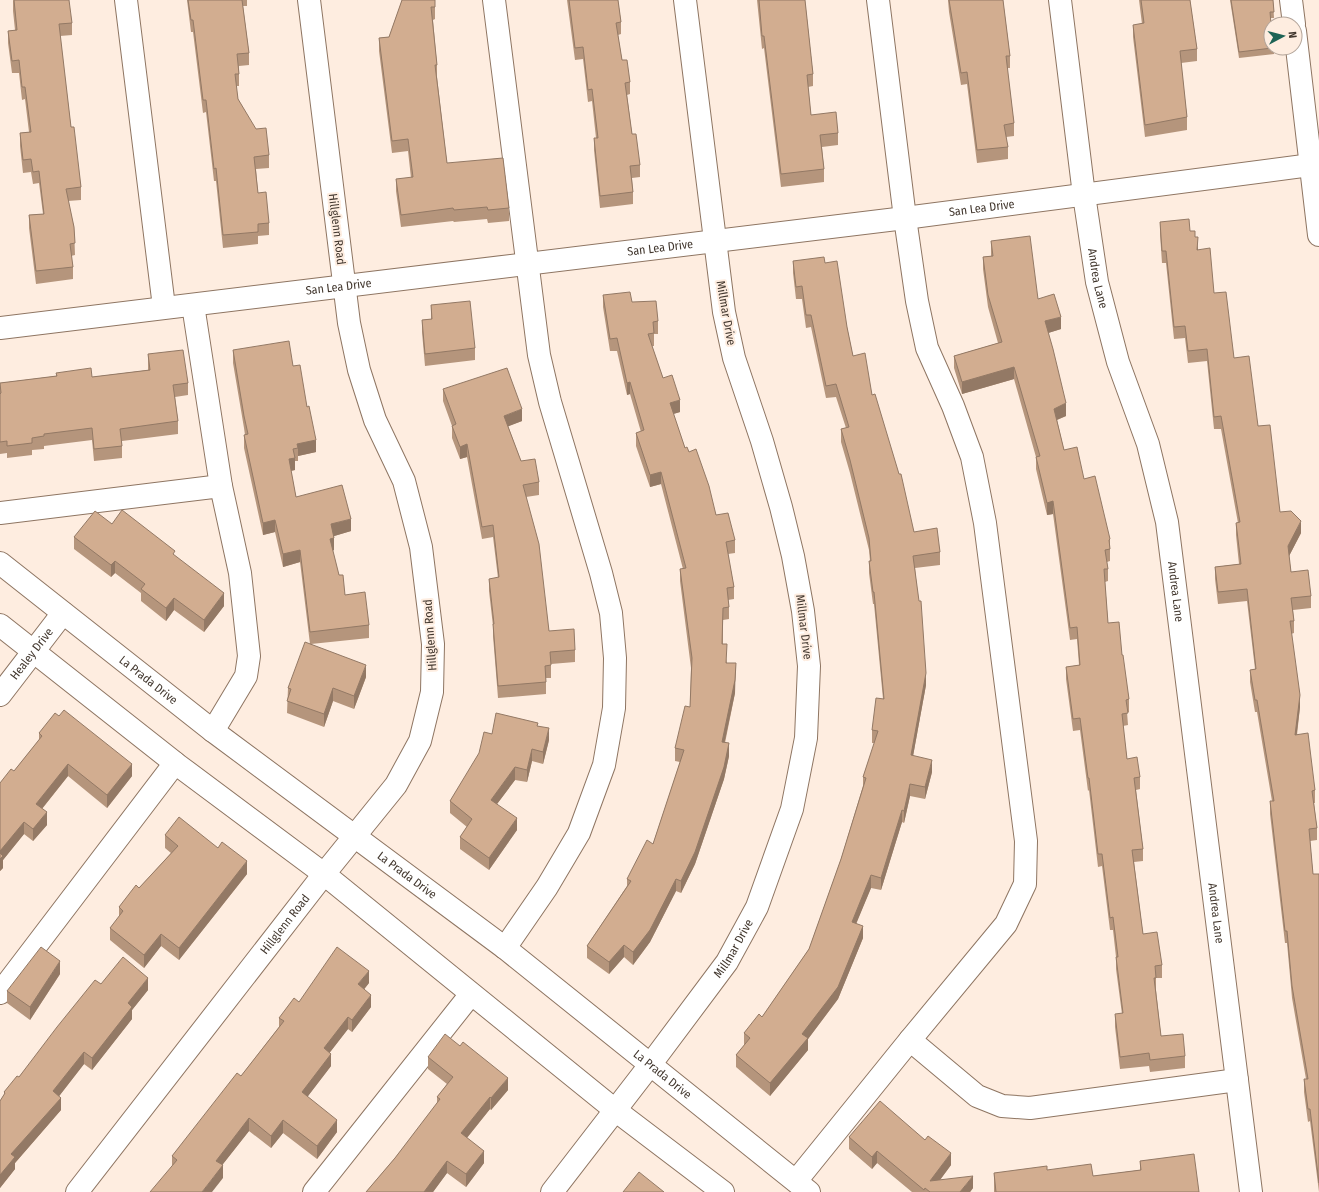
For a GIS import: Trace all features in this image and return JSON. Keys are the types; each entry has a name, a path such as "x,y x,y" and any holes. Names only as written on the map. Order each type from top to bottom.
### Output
{"street":[{"path":"126,0 164,307"},
{"name":"Hillglenn Road","path":"77,1192 324,874 396,785 420,741 432,692 433,644 421,547 404,481 375,420 358,370 349,323 309,0"},
{"path":"494,0 539,355 550,402 601,573 611,613 615,658 614,708 604,765 579,832 547,886 505,948"},
{"name":"Millmar Drive","path":"552,1192 728,962 757,906 792,809 806,738 808,666 803,611 793,556 781,507 762,441 734,358 724,312 685,0"},
{"path":"803,1187 910,1040 1006,924 1025,884 1026,841 985,523 972,457 953,406 928,348 917,301 905,218 878,0"},
{"name":"Andrea Lane","path":"1060,0 1084,195 1098,282 1118,362 1148,444 1168,522 1251,1192"},
{"path":"1292,0 1293,16"},
{"path":"1299,56 1315,165 1319,235"},
{"name":"San Lea Drive","path":"0,328 905,218 1315,165"},
{"path":"193,305 221,486 240,573 249,656 246,676 213,731"},
{"path":"0,512 221,486"},
{"name":"La Prada Drive","path":"0,563 213,731 505,948 803,1187"},
{"name":"Healey Drive","path":"0,695 63,613"},
{"path":"0,625 175,763 324,874 470,994 722,1192"},
{"path":"0,993 175,763"},
{"path":"314,1192 470,994"},
{"path":"910,1040 977,1096 1002,1106 1030,1108 1237,1080"}],"building":[{"path":"14,0 69,0 72,23 59,24 71,127 74,127 81,187 66,189 74,227 75,243 70,244 73,267 36,271 29,215 44,214 39,171 33,172 31,159 23,160 20,133 31,132 25,87 22,87 19,60 12,61 8,31 17,30"},
{"path":"188,0 242,0 249,53 237,54 239,74 235,74 238,99 256,129 266,128 269,155 254,157 258,193 266,192 269,223 258,224 258,232 223,235 216,168 214,169 206,100 203,100 193,20 191,20"},
{"path":"402,0 435,0 435,7 431,7 437,65 435,65 447,163 503,158 509,208 488,210 487,207 454,210 453,208 401,215 396,179 413,177 408,139 392,141 379,38 389,37"},
{"path":"569,0 618,0 621,22 616,23 622,60 627,60 630,82 625,83 632,134 636,134 640,165 630,166 633,192 600,196 594,138 598,138 592,89 588,90 583,47 575,48"},
{"path":"759,0 805,0 813,74 807,75 811,115 836,112 838,133 820,135 824,169 781,174 764,36 762,36"},
{"path":"949,0 1003,0 1010,56 1006,56 1014,123 1004,125 1008,147 977,150 967,72 961,73"},
{"path":"1141,0 1190,0 1197,49 1180,51 1187,117 1145,125 1133,25 1144,23"},
{"path":"1231,0 1273,0 1274,12 1270,12 1270,16 1263,16 1263,49 1239,52"},
{"path":"1189,219 1190,231 1195,231 1195,237 1198,237 1197,250 1210,248 1214,293 1226,292 1234,358 1249,356 1258,426 1270,425 1280,512 1291,511 1301,521 1288,546 1291,572 1308,570 1311,596 1291,598 1294,621 1290,621 1300,695 1295,735 1308,733 1315,790 1312,791 1317,828 1309,829 1313,874 1319,874 1319,1183 1310,1109 1308,1109 1304,1079 1308,1079 1292,986 1287,931 1285,931 1270,801 1274,801 1257,700 1255,700 1250,670 1256,669 1247,589 1218,592 1215,567 1241,564 1236,523 1240,522 1221,416 1214,417 1207,349 1188,351 1185,326 1174,327 1166,251 1162,251 1160,222"},
{"path":"1030,236 1038,299 1054,294 1061,317 1045,321 1066,403 1054,409 1064,450 1077,447 1084,479 1095,476 1110,539 1110,549 1105,550 1108,569 1104,569 1108,623 1119,622 1122,655 1129,699 1126,700 1128,713 1122,714 1127,759 1137,757 1140,777 1134,778 1143,849 1132,850 1143,934 1157,932 1162,965 1155,966 1156,978 1154,978 1161,1036 1183,1034 1185,1056 1150,1060 1149,1053 1120,1057 1115,1014 1123,1013 1116,957 1118,957 1113,917 1110,918 1102,854 1098,854 1080,718 1073,719 1066,667 1080,665 1077,627 1070,628 1053,501 1047,503 1036,457 1040,456 1014,367 962,382 954,356 1002,342 988,295 983,257 993,256 991,241"},
{"path":"824,257 825,263 837,261 853,356 865,353 872,395 875,394 899,474 901,474 914,532 937,528 940,552 913,556 919,601 921,601 926,673 911,755 932,760 925,787 910,784 904,811 902,810 881,878 871,875 852,922 863,926 838,987 802,1034 808,1038 770,1083 736,1055 750,1038 744,1033 759,1014 762,1017 809,949 841,859 866,778 863,777 878,731 872,730 876,698 884,699 874,592 869,561 871,561 869,538 841,429 849,427 836,384 826,386 811,315 806,315 802,286 796,287 793,261"},
{"path":"630,292 632,302 656,301 658,321 653,322 654,333 648,334 663,378 672,375 680,400 670,403 685,448 687,447 689,452 696,449 709,486 716,515 728,513 735,540 726,542 734,587 727,588 729,607 723,608 722,644 727,644 726,663 736,663 735,680 722,742 729,743 724,767 695,852 681,881 676,879 650,930 633,952 624,945 609,962 587,946 631,881 627,879 647,840 653,844 684,750 675,748 685,706 690,707 692,658 680,569 686,568 661,472 650,475 636,433 644,430 630,382 627,383 617,338 610,339 603,295"},
{"path":"470,301 475,348 425,354 422,320 432,319 431,305"},
{"path":"289,341 293,366 300,365 307,407 309,406 316,440 297,444 298,448 293,449 295,458 289,459 296,497 342,485 351,519 331,524 334,538 330,539 339,575 343,575 345,595 365,592 369,625 310,632 300,550 283,554 275,520 263,523 244,435 248,434 233,350"},
{"path":"183,350 188,383 173,385 178,421 120,429 122,446 94,449 92,428 44,434 44,436 32,438 32,443 7,446 7,441 0,442 0,383 57,376 56,373 91,368 92,377 150,370 148,354"},
{"path":"507,368 522,409 504,416 521,461 535,459 539,482 523,485 539,544 549,631 574,629 575,650 550,652 551,665 545,666 546,682 498,686 494,624 489,579 499,577 493,525 482,527 467,444 460,447 452,426 456,424 443,389"},
{"path":"122,510 175,551 173,554 224,593 204,620 174,598 166,608 141,589 145,584 115,561 111,565 74,537 95,511 112,524"},
{"path":"305,642 366,665 354,696 333,688 324,714 287,701 291,689 288,688"},
{"path":"64,710 132,764 107,795 68,764 36,804 47,812 33,829 24,822 0,851 0,783 11,769 14,771 42,736 39,733 55,713 59,716"},
{"path":"496,713 538,723 537,726 549,728 543,752 532,749 527,770 515,767 491,800 517,818 489,858 460,837 472,819 450,801 479,753 484,732 492,734"},
{"path":"179,817 218,848 222,842 247,861 179,948 161,934 144,955 110,928 123,911 119,907 136,885 139,888 178,846 165,835"},
{"path":"41,947 60,961 30,1007 7,991"},
{"path":"337,947 369,971 358,984 371,995 352,1020 348,1017 324,1048 331,1054 302,1092 337,1120 317,1146 283,1120 271,1136 249,1118 216,1161 223,1165 202,1192 150,1192 177,1160 172,1156 237,1073 241,1076 284,1021 279,1018 294,998 299,1002"},
{"path":"123,957 148,978 128,1003 132,1007 92,1058 84,1052 53,1091 61,1098 11,1154 15,1157 0,1175 0,1101 5,1093 4,1092 17,1076 19,1077 95,980 101,984"},
{"path":"445,1034 460,1046 463,1042 508,1078 491,1098 490,1097 461,1133 484,1151 466,1174 447,1161 424,1192 366,1192 395,1158 440,1099 437,1097 453,1077 428,1057"},
{"path":"880,1101 925,1140 928,1136 951,1153 930,1181 973,1176 960,1192 930,1192 925,1188 924,1190 877,1151 872,1157 849,1137"},
{"path":"1194,1154 1199,1192 996,1192 994,1173 1047,1166 1047,1170 1091,1164 1093,1176 1141,1170 1140,1161"},
{"path":"639,1172 664,1192 623,1192"}]}
